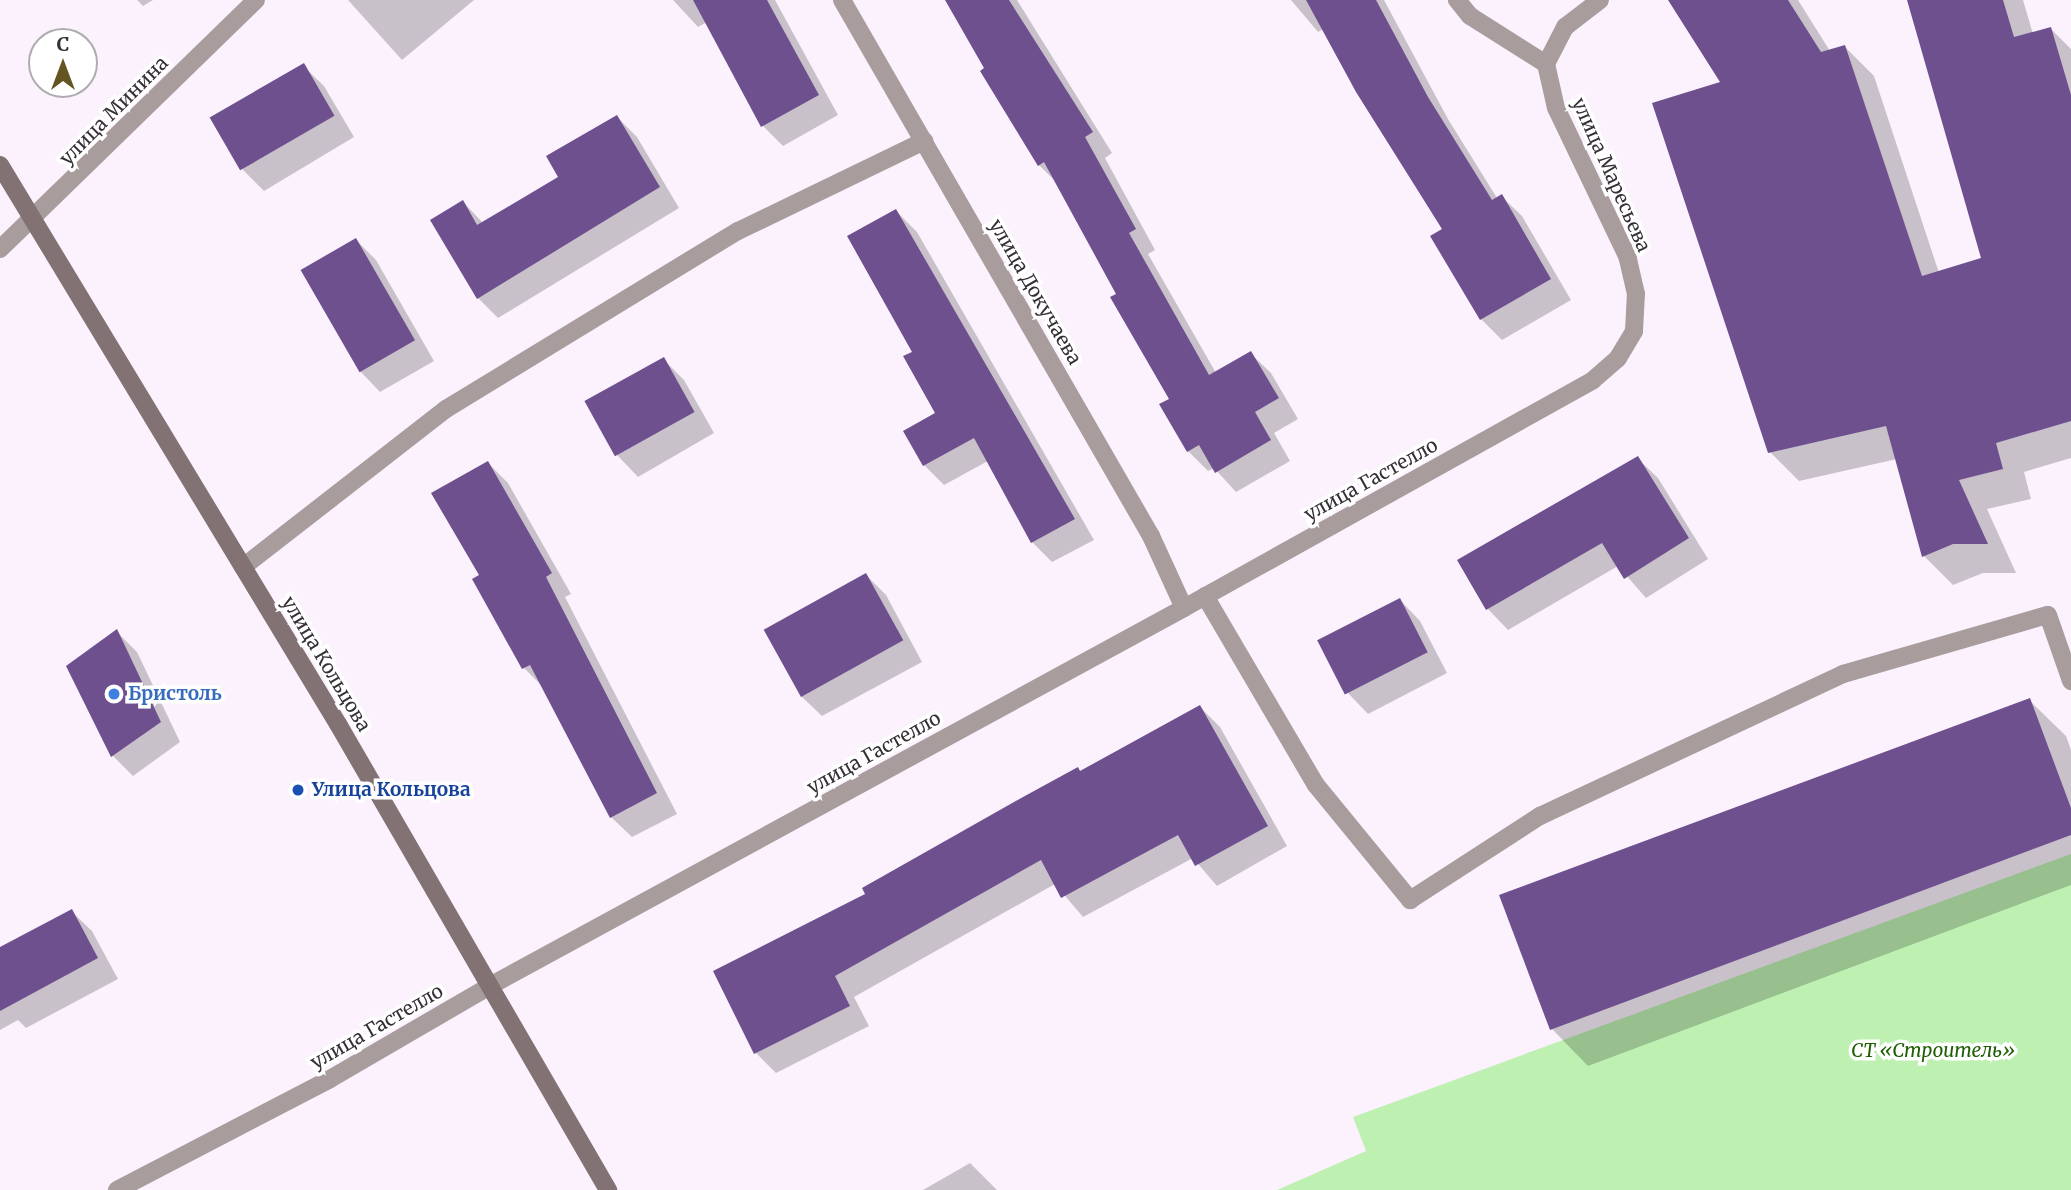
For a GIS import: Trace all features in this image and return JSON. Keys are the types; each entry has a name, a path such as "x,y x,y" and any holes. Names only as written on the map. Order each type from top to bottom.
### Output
{"main road":[{"name":"улица Кольцова","path":"0,166 243,567 608,1190"}],"street":[{"name":"улица Минина","path":"0,249 33,220 256,0"},
{"name":"улица Докучаева","path":"842,0 1151,536 1184,608"},
{"path":"1457,0 1470,16 1546,64 1565,27 1601,0"},
{"name":"улица Маресьева","path":"1546,64 1556,108 1628,258 1636,294 1634,331"},
{"path":"243,567 446,409 738,231 924,141"},
{"name":"улица Гастелло","path":"117,1190 330,1079 488,987 1184,608 1593,380 1618,358 1634,331"},
{"path":"1205,596 1315,785 1410,900 1540,816 1843,674 2048,615 2071,681"}],"green space":[{"name":"СТ «Строитель»","path":"2071,854 2071,1190 1277,1190 1366,1151 1353,1117"}],"building":[{"path":"693,0 767,0 819,95 761,127"},
{"path":"945,0 1009,0 1093,132 1085,137 1136,229 1129,233 1209,375 1251,351 1279,398 1255,412 1271,440 1215,473 1199,445 1187,452 1159,404 1169,399 1110,297 1116,294 1044,162 1038,166 980,71 984,68"},
{"path":"1306,0 1376,0 1428,97 1492,200 1502,194 1551,279 1480,320 1430,236 1442,229 1356,92"},
{"path":"1668,0 1788,0 1821,52 1845,45 1922,276 1981,258 1907,0 2003,0 2014,37 2051,27 2071,95 2071,421 1996,443 2003,469 1959,480 1988,544 1953,544 1922,557 1886,426 1768,453 1652,103 1720,82"},
{"path":"304,63 334,116 240,170 210,118"},
{"path":"617,115 660,187 477,299 430,220 463,200 477,225 558,177 546,156"},
{"path":"896,209 1075,519 1031,543 974,438 923,466 903,431 935,413 903,356 912,352 847,236"},
{"path":"356,238 415,340 360,372 301,270"},
{"path":"664,357 695,412 615,456 584,401"},
{"path":"1638,456 1689,538 1624,579 1602,543 1486,610 1457,560"},
{"path":"488,461 552,573 546,577 657,793 610,818 530,665 522,669 472,579 479,575 431,493"},
{"path":"866,573 903,640 801,697 764,630"},
{"path":"1400,598 1428,652 1345,695 1317,640"},
{"name":"Бристоль","path":"117,629 161,722 111,757 66,666"},
{"path":"2030,698 2071,808 2071,835 1550,1030 1499,895"},
{"path":"1200,705 1268,826 1195,866 1178,835 1061,898 1041,860 835,976 850,1006 754,1054 713,971 865,894 862,888 1023,797 1078,767 1080,771"},
{"path":"72,909 98,958 0,1011 0,947"}],"place":[{"name":"Бристоль","path":"114,694"},
{"name":"Улица Кольцова","path":"298,790"}]}
